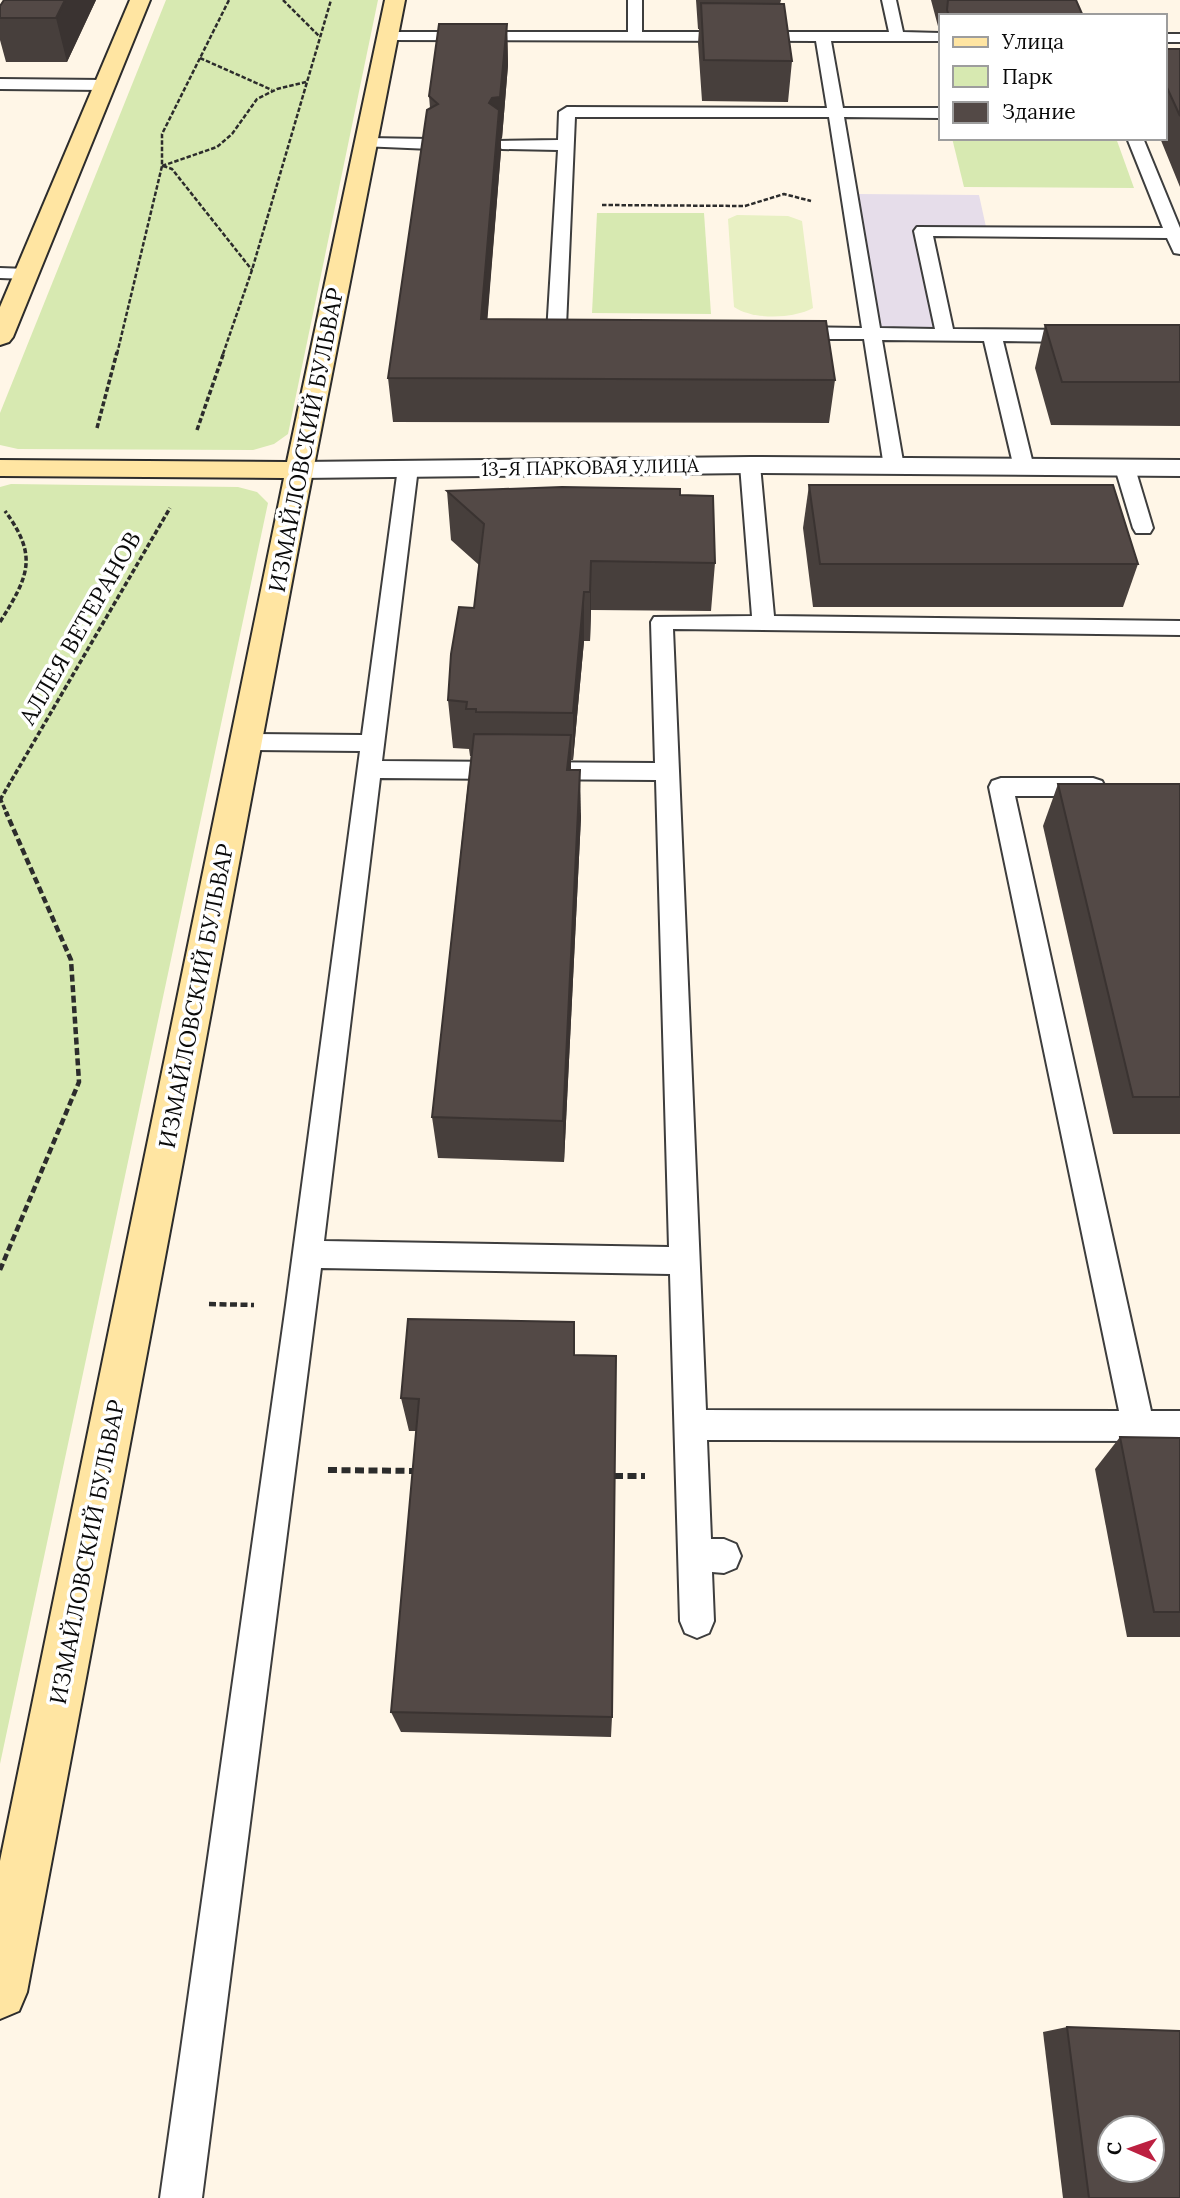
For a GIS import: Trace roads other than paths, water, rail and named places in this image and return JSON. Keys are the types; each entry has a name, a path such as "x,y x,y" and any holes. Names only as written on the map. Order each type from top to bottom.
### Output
{"street":[{"path":"0,337 140,0"},
{"name":"ИЗМАЙЛОВСКИЙ БУЛЬВАР","path":"0,1992 300,470 396,0"},
{"name":"13-Я ПАРКОВАЯ УЛИЦА","path":"0,468 300,470 750,465 1180,468"}],"lane":[{"path":"635,0 635,36"},
{"path":"889,0 897,37"},
{"path":"388,36 939,37"},
{"path":"823,36 894,467"},
{"path":"0,84 103,85"},
{"path":"597,333 556,332 567,112 939,113"},
{"path":"1136,140 1180,250"},
{"path":"366,144 431,144"},
{"path":"502,144 566,145"},
{"path":"945,334 923,231 1173,233"},
{"path":"0,273 27,274"},
{"path":"775,333 1099,337"},
{"path":"992,335 1024,468"},
{"path":"750,465 764,623"},
{"path":"181,2198 373,756 408,468"},
{"path":"1125,468 1143,528"},
{"path":"696,1621 709,1555 689,1425 662,622 1175,629"},
{"path":"246,742 373,756 666,772"},
{"path":"1125,786 1001,788 1138,1426"},
{"path":"307,1254 682,1261"},
{"path":"689,1425 1180,1426"}]}
